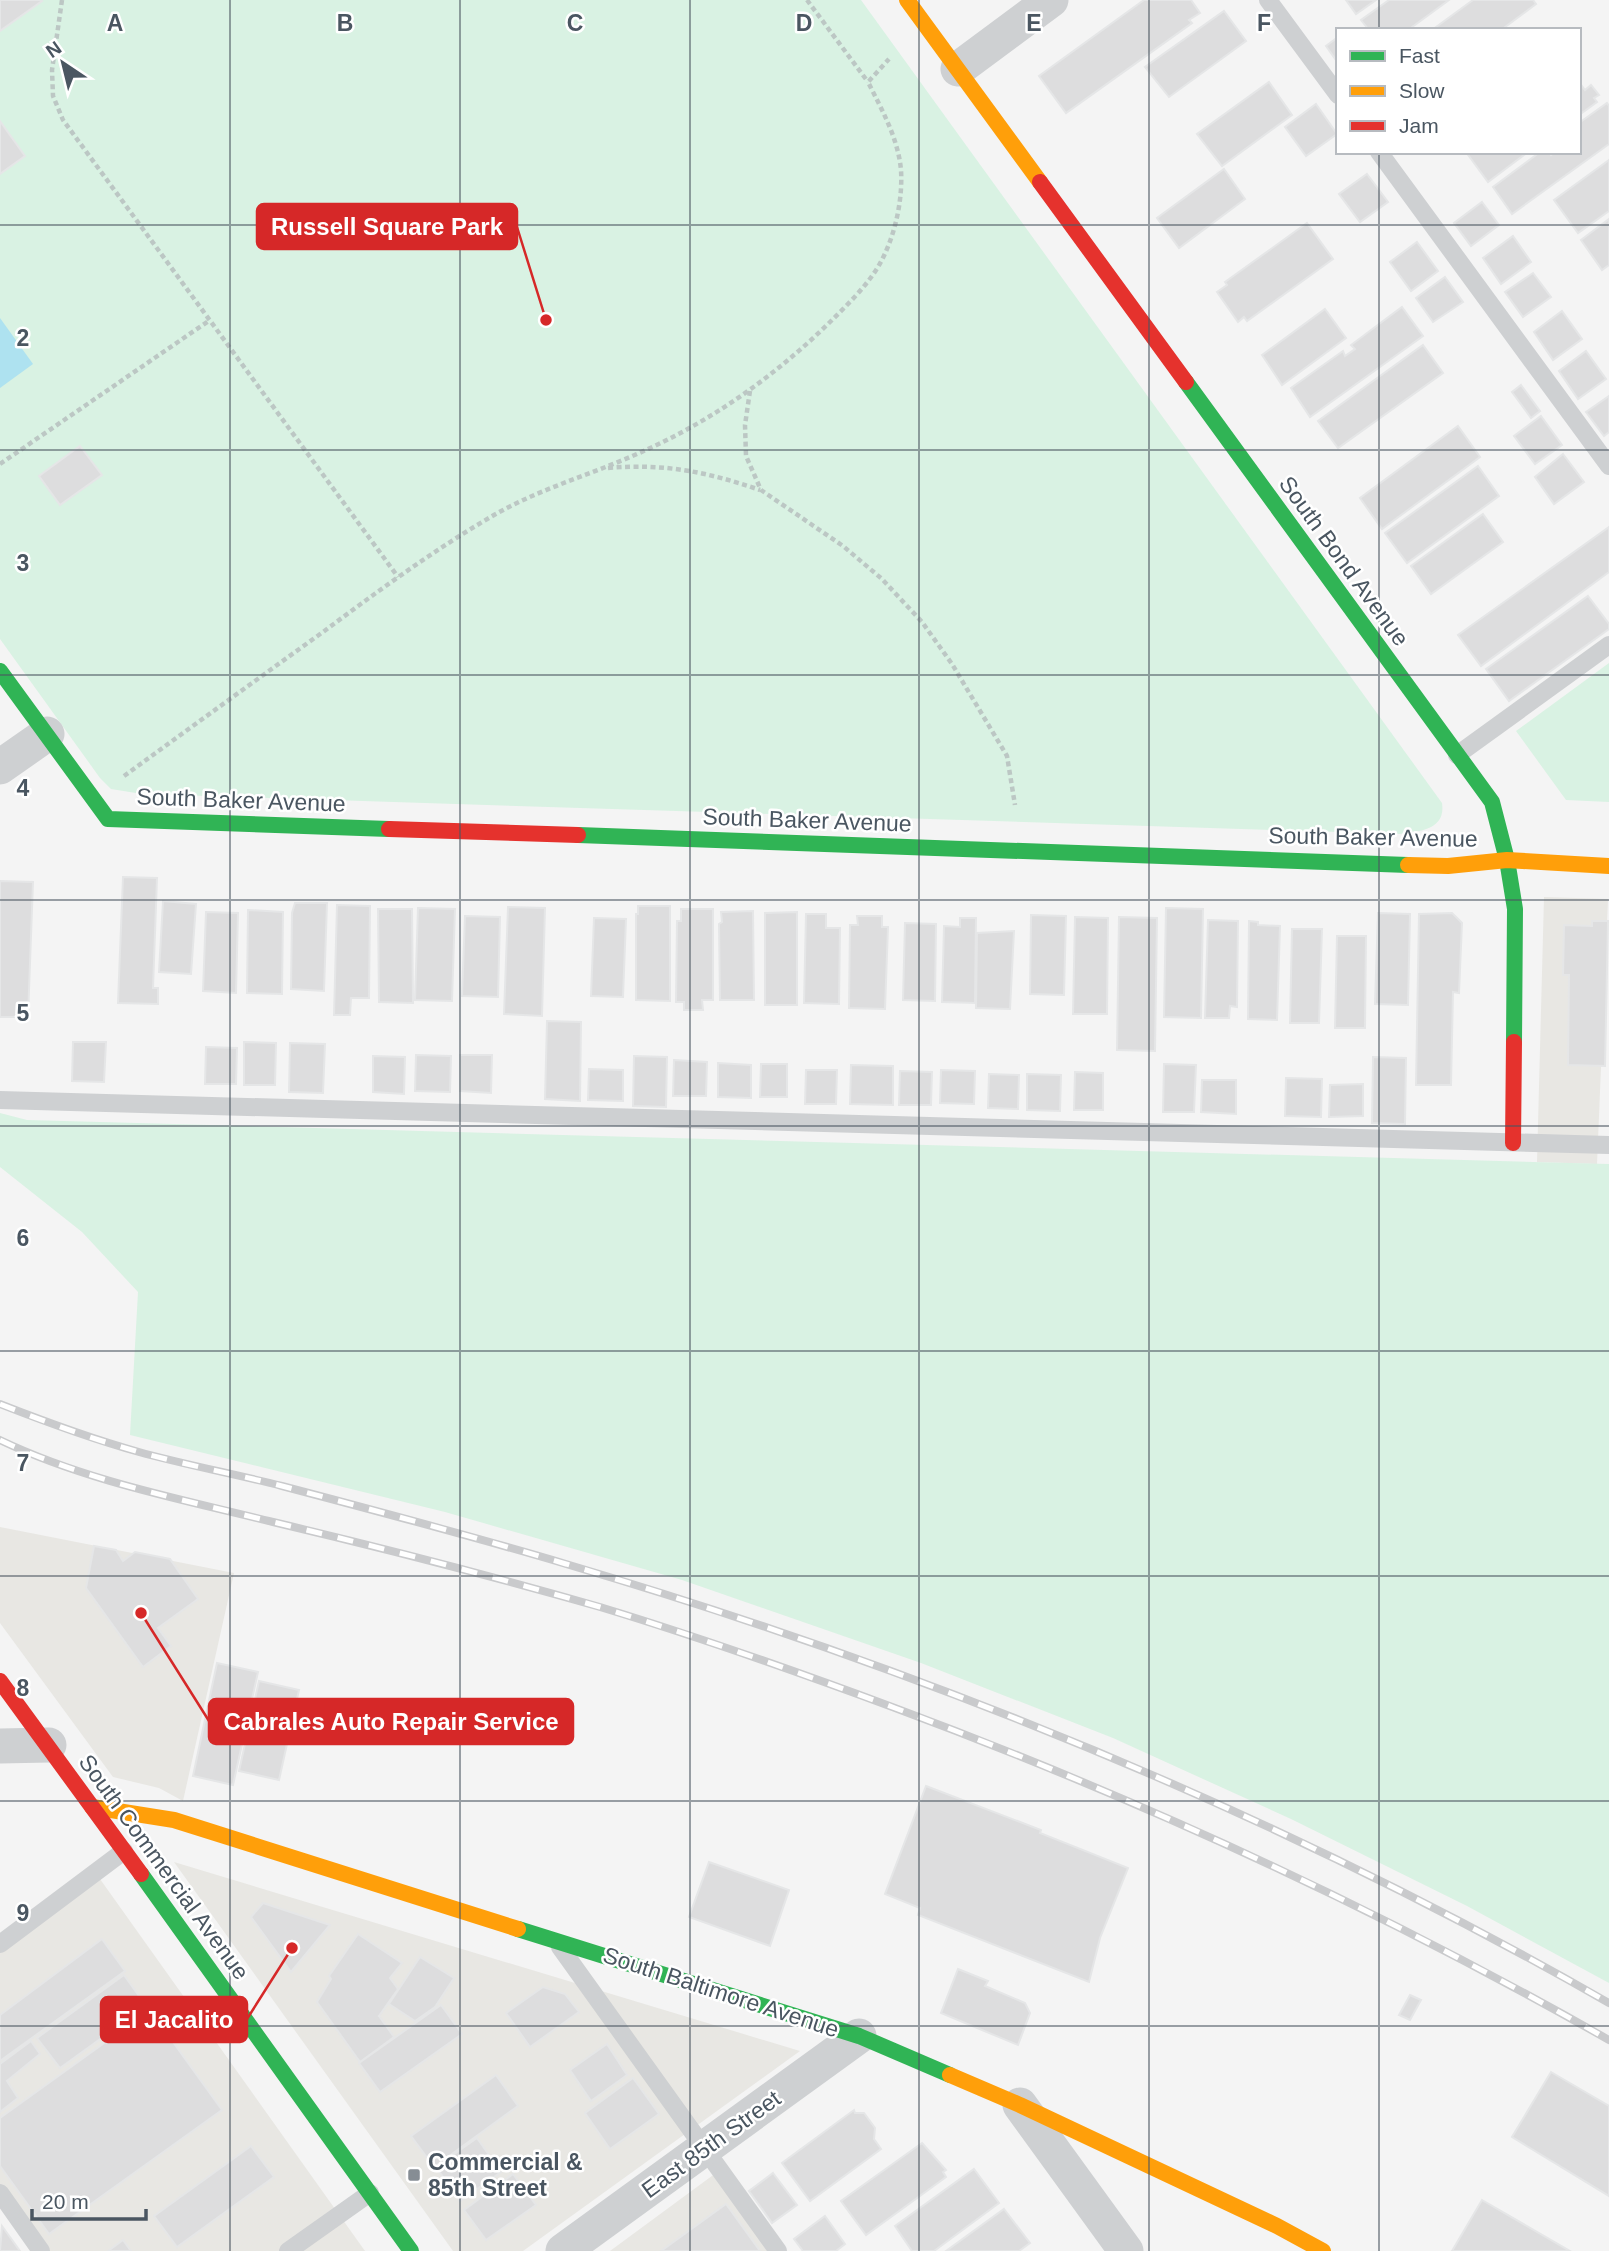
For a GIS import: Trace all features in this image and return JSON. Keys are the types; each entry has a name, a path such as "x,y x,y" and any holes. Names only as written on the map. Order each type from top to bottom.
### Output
{"street":[{"name":"South Bond Avenue","path":"907,0 1492,802 1507,860 1515,908 1513,1143"},
{"path":"958,69 1051,0"},
{"path":"0,671 47,734 0,767"},
{"name":"South Baker Avenue","path":"47,734 108,819 1434,865 1507,860 1609,866"},
{"name":"South Commercial Avenue","path":"0,1681 49,1745 411,2251"},
{"path":"0,1746 49,1745"},
{"name":"South Baltimore Avenue","path":"92,1807 174,1820 859,2036 1020,2105 1277,2226 1323,2251"},
{"name":"East 85th Street","path":"563,2251 859,2036"},
{"path":"1020,2105 1126,2251"}],"lane":[{"path":"1268,0 1336,92"},
{"path":"1380,154 1609,466"},
{"path":"1457,755 1609,645"},
{"path":"0,1100 1609,1145"},
{"path":"0,1944 124,1851"},
{"path":"555,1940 778,2251"},
{"path":"0,2193 41,2251"},
{"path":"288,2251 370,2193"}],"path":[{"path":"62,0 52,71 53,96 63,120 398,577"},
{"path":"123,777 398,577 504,510 545,489 649,449 751,390 852,301 878,267 892,237 899,202 901,170 893,134 868,82 807,0"},
{"path":"868,82 889,59"},
{"path":"0,464 210,320"},
{"path":"751,390 744,425 746,456 761,491"},
{"path":"603,468 639,465 692,470 761,491 843,546 882,579 922,622 953,664 1007,756 1015,805"}],"shaded area":[{"path":"1544,897 1608,899 1597,1164 1537,1162"},
{"path":"0,1527 234,1573 183,1801 159,1788 113,1777 0,1623"},
{"path":"174,1862 800,2051 523,2251 453,2251"},
{"path":"95,1872 365,2251 42,2251 0,2193 0,1944"},
{"path":"720,2170 778,2251 610,2251"}],"green space":[{"path":"0,0 861,0 1442,803 1440,819 1430,828 1400,834 142,794 111,789 100,778 0,639"},
{"path":"1609,663 1609,802 1566,800 1516,731"},
{"path":"0,1113 27,1120 1609,1164 1609,1983 1467,1906 1291,1819 1113,1738 921,1663 682,1580 445,1512 130,1435 138,1292 82,1232 0,1167"}],"water":[{"path":"0,318 33,364 0,388"}],"building":[{"path":"0,0 41,0 42,1 0,31"},
{"path":"1144,0 1191,0 1200,13 1189,20 1192,23 1066,113 1039,76"},
{"path":"1346,0 1376,0 1356,14"},
{"path":"1389,0 1449,0 1411,28 1367,28 1361,20"},
{"path":"1473,0 1533,0 1536,4 1504,28 1435,28"},
{"path":"1224,11 1246,41 1169,97 1145,67"},
{"path":"1336,38 1336,60 1326,46"},
{"path":"1269,82 1292,115 1222,166 1197,134"},
{"path":"1581,85 1585,90 1591,85 1599,95 1594,98 1597,102 1581,114"},
{"path":"1607,103 1609,144 1512,214 1493,187 1537,154 1581,154 1581,122"},
{"path":"1316,104 1336,135 1306,156 1285,127"},
{"path":"0,121 25,156 0,174"},
{"path":"1467,154 1525,154 1488,182"},
{"path":"1609,160 1609,211 1578,233 1554,200"},
{"path":"1224,169 1245,199 1179,248 1157,218"},
{"path":"1367,174 1388,202 1360,222 1339,194"},
{"path":"1482,202 1499,225 1471,246 1454,223"},
{"path":"1609,219 1609,265 1602,270 1581,240"},
{"path":"1307,223 1333,259 1247,321 1244,317 1238,322 1217,292 1227,285 1225,282"},
{"path":"1513,236 1531,262 1501,284 1483,258"},
{"path":"1417,242 1438,271 1411,291 1390,262"},
{"path":"1533,273 1551,297 1523,317 1505,292"},
{"path":"1445,277 1463,302 1433,322 1416,298"},
{"path":"1402,307 1423,336 1310,417 1291,388 1343,351 1345,356 1355,349 1351,345"},
{"path":"1325,309 1346,338 1282,385 1262,355"},
{"path":"1562,311 1582,339 1553,360 1534,332"},
{"path":"1423,345 1443,373 1338,448 1318,421"},
{"path":"1586,351 1606,379 1578,399 1559,371"},
{"path":"1521,385 1540,411 1531,418 1512,392"},
{"path":"1609,396 1609,432 1604,436 1586,412"},
{"path":"1541,416 1562,445 1535,464 1514,436"},
{"path":"1458,426 1480,457 1382,529 1360,498"},
{"path":"80,446 102,475 60,505 39,476"},
{"path":"1563,454 1584,482 1554,504 1535,477"},
{"path":"1478,466 1499,496 1407,563 1385,533"},
{"path":"1483,514 1503,542 1431,594 1411,566"},
{"path":"1609,527 1609,572 1481,666 1458,635"},
{"path":"1588,596 1609,624 1609,629 1509,701 1486,669"},
{"path":"123,877 157,878 153,988 158,988 158,1004 118,1003"},
{"path":"0,881 33,882 28,1017 0,1017"},
{"path":"163,901 196,904 191,974 159,972"},
{"path":"295,903 327,903 324,991 291,989 292,913"},
{"path":"337,905 370,906 369,998 351,998 350,1015 334,1015"},
{"path":"638,906 670,906 670,1001 636,1000"},
{"path":"508,907 545,908 542,1016 504,1014"},
{"path":"418,908 455,909 452,1001 415,1000"},
{"path":"1166,908 1203,909 1201,1018 1164,1017"},
{"path":"378,909 412,909 413,1003 379,1002"},
{"path":"681,909 713,909 713,1000 702,1000 703,1010 684,1010 684,1002 676,1002 677,921 681,921"},
{"path":"248,910 283,912 282,994 247,993"},
{"path":"753,911 754,1000 720,1000 721,912"},
{"path":"206,912 238,913 236,993 203,991"},
{"path":"797,912 797,1005 765,1005 765,913"},
{"path":"1378,913 1410,914 1408,1005 1375,1004"},
{"path":"1452,913 1462,923 1459,993 1453,992 1451,1085 1416,1085 1419,914"},
{"path":"806,914 826,914 826,928 840,928 839,1004 804,1003"},
{"path":"1031,915 1066,916 1064,995 1030,994"},
{"path":"465,916 500,917 498,997 462,996"},
{"path":"857,916 882,916 882,927 888,927 885,1009 849,1008 850,925 858,925"},
{"path":"1075,917 1108,918 1107,1014 1073,1014"},
{"path":"1119,917 1157,918 1155,1051 1117,1050"},
{"path":"594,918 626,919 623,997 591,996"},
{"path":"960,918 976,918 975,1003 942,1002 944,926 960,927"},
{"path":"1208,920 1238,921 1237,1007 1230,1006 1229,1018 1205,1018"},
{"path":"1249,921 1258,922 1258,925 1280,926 1277,1020 1248,1019"},
{"path":"1592,921 1608,921 1605,1066 1568,1065 1569,975 1563,975 1564,925 1592,926"},
{"path":"905,923 936,924 935,1001 903,1000"},
{"path":"1292,929 1322,929 1319,1023 1290,1023"},
{"path":"1014,931 1010,1009 976,1008 977,933"},
{"path":"1337,936 1366,936 1365,1028 1335,1028"},
{"path":"547,1021 581,1022 580,1101 545,1099"},
{"path":"73,1042 106,1042 104,1082 72,1081"},
{"path":"244,1042 276,1043 275,1085 244,1085"},
{"path":"290,1043 325,1044 323,1093 289,1092"},
{"path":"206,1047 237,1048 236,1084 205,1084"},
{"path":"416,1055 451,1056 450,1092 415,1091"},
{"path":"460,1055 492,1055 491,1093 460,1091"},
{"path":"373,1056 405,1057 404,1094 373,1092"},
{"path":"634,1056 667,1057 666,1107 633,1106"},
{"path":"1373,1057 1406,1058 1405,1124 1372,1123"},
{"path":"674,1060 707,1062 706,1096 673,1096"},
{"path":"718,1063 751,1065 751,1098 718,1097"},
{"path":"761,1064 787,1064 787,1097 760,1097"},
{"path":"1164,1064 1196,1065 1194,1112 1163,1112"},
{"path":"851,1065 893,1066 893,1105 850,1104"},
{"path":"589,1069 623,1070 623,1101 588,1100"},
{"path":"806,1070 837,1070 836,1104 805,1104"},
{"path":"941,1070 975,1071 974,1104 940,1103"},
{"path":"900,1071 932,1072 931,1105 899,1105"},
{"path":"1075,1072 1103,1073 1103,1110 1074,1110"},
{"path":"989,1074 1019,1075 1018,1109 988,1108"},
{"path":"1027,1074 1061,1075 1060,1111 1027,1110"},
{"path":"1286,1078 1322,1079 1321,1117 1285,1116"},
{"path":"1202,1080 1236,1080 1236,1114 1201,1112"},
{"path":"1363,1084 1363,1116 1329,1117 1330,1085"},
{"path":"94,1546 116,1550 123,1561 135,1552 170,1559 198,1599 158,1628 171,1646 143,1667 86,1588"},
{"path":"217,1663 258,1672 233,1785 193,1776"},
{"path":"259,1681 299,1690 279,1780 239,1771"},
{"path":"926,1786 1041,1830 1040,1833 1128,1868 1100,1938 1089,1982 918,1915 920,1908 885,1894"},
{"path":"709,1862 789,1890 770,1946 689,1917"},
{"path":"263,1903 330,1925 291,1972 251,1917"},
{"path":"358,1934 402,1963 390,1978 398,1989 379,2016 394,2037 360,2062 317,2002 331,1979 329,1976"},
{"path":"102,1939 125,1971 0,2061 0,2015"},
{"path":"420,1957 454,1978 435,2007 415,2021 389,2004"},
{"path":"958,1969 988,1981 985,1986 1025,2003 1030,2013 1018,2045 941,2013"},
{"path":"124,1975 146,2006 60,2068 37,2038"},
{"path":"543,1987 565,1994 579,2012 530,2047 506,2013"},
{"path":"1410,1995 1421,2000 1410,2020 1399,2015"},
{"path":"441,2005 462,2034 380,2092 359,2063"},
{"path":"150,2010 222,2110 49,2234 0,2166 0,2118"},
{"path":"31,2041 40,2054 7,2081 18,2098 0,2112 0,2064"},
{"path":"607,2044 627,2075 591,2101 570,2070"},
{"path":"1551,2072 1609,2106 1609,2196 1512,2137"},
{"path":"496,2075 518,2106 434,2167 411,2136"},
{"path":"633,2078 659,2114 610,2149 585,2113"},
{"path":"854,2110 855,2113 864,2113 875,2128 874,2139 881,2149 810,2201 782,2163"},
{"path":"477,2138 501,2172 460,2201 436,2167"},
{"path":"922,2143 946,2170 943,2172 946,2177 866,2235 841,2201"},
{"path":"251,2146 274,2177 177,2247 154,2216"},
{"path":"974,2169 999,2203 934,2251 912,2251 895,2226"},
{"path":"773,2173 797,2205 772,2223 749,2191"},
{"path":"513,2174 536,2205 486,2240 464,2210"},
{"path":"1482,2200 1570,2251 1452,2251"},
{"path":"726,2204 760,2251 661,2251"},
{"path":"1004,2209 1030,2243 1019,2251 946,2251"},
{"path":"825,2216 845,2244 836,2251 803,2251 794,2239"},
{"path":"2,2226 20,2251 0,2251"},
{"path":"123,2240 131,2251 108,2251"}],"railway":[{"path":"0,1404 139,1452 282,1486 566,1564 836,1651 969,1700 1101,1753 1359,1870 1609,2003"},
{"path":"0,1440 66,1467 134,1488 396,1552 600,1607 748,1655 895,1708 1079,1780 1259,1860 1436,1946 1609,2040"}],"traffic: fast":[{"path":"1186,382 1492,802 1507,860 1515,909 1514,1042"},
{"path":"0,671 108,819 389,829"},
{"path":"578,835 1408,865"},
{"path":"141,1874 411,2251"},
{"path":"518,1929 859,2036 950,2075"}],"traffic: slow":[{"path":"907,0 1040,182"},
{"path":"1408,865 1448,866 1507,860 1609,866"},
{"path":"92,1807 174,1820 518,1929"},
{"path":"950,2075 1020,2105 1277,2226 1323,2251"}],"traffic: jam":[{"path":"1040,182 1186,382"},
{"path":"389,829 578,835"},
{"path":"1513,1143 1514,1042"},
{"path":"0,1681 141,1874"}],"place":[{"name":"Russell Square Park","path":"546,320"},
{"name":"Cabrales Auto Repair Service","path":"141,1613"},
{"name":"El Jacalito","path":"292,1948"},
{"name":"Commercial & 85th Street","path":"414,2175"}]}
